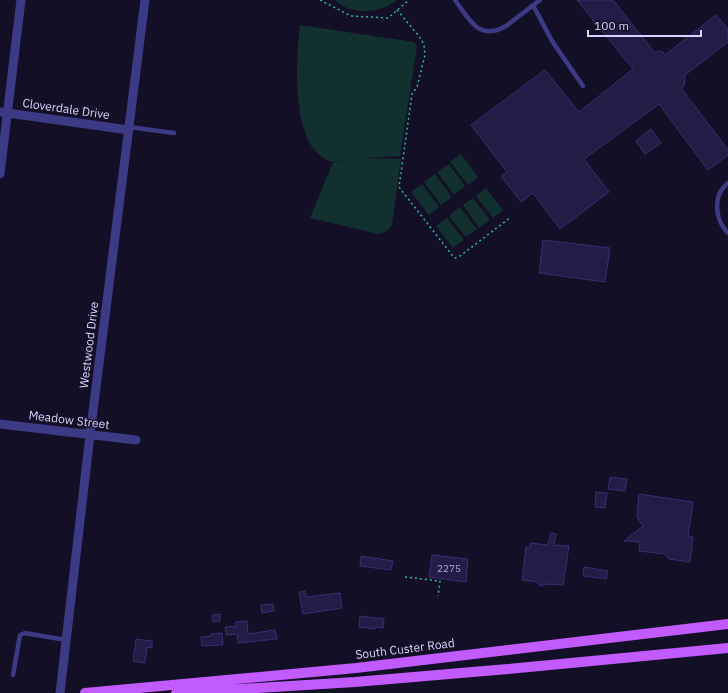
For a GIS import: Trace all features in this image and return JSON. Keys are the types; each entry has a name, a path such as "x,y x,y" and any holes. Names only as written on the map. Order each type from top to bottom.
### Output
{"main road":[{"name":"South Custer Road","path":"85,693 356,668 728,624"},
{"path":"176,693 355,682 513,669 728,648"}],"street":[{"path":"0,174 4,113 22,0"},
{"name":"Westwood Drive","path":"60,693 90,434 145,0"},
{"name":"Cloverdale Drive","path":"4,113 129,129"},
{"name":"Meadow Street","path":"0,424 136,440"}],"lane":[{"path":"455,0 476,27 487,32 501,29 540,0"},
{"path":"533,5 552,41 583,86"},
{"path":"129,129 174,133"},
{"path":"728,183 721,190 717,213 722,225 728,233"},
{"path":"13,675 20,635 25,634 66,640"}],"path":[{"path":"320,0 351,16 388,18 409,0"},
{"path":"397,10 420,36 424,45 425,56 417,87 412,94 399,186 455,258 460,256 511,217"},
{"path":"405,577 440,581 438,596"}],"green space":[{"path":"335,0 397,0 383,8 358,11 349,9"},
{"path":"300,25 414,42 417,46 400,156 366,158 401,159 392,225 384,232 378,234 310,218 333,162 345,160 330,161 317,153 308,139 302,121 298,100 297,79"},
{"path":"461,154 478,177 468,185 450,162"},
{"path":"449,164 465,186 454,195 437,172"},
{"path":"435,174 452,197 441,205 424,182"},
{"path":"422,184 439,207 429,215 411,192"},
{"path":"486,188 503,210 493,218 476,196"},
{"path":"473,198 490,220 479,228 463,205"},
{"path":"460,207 477,229 466,237 449,216"},
{"path":"447,218 464,240 453,248 436,226"}],"building":[{"path":"577,0 613,0 655,53 658,51 663,52 665,55 716,15 728,29 728,42 685,75 684,86 681,88 728,150 728,155 708,170 659,104 584,159 609,192 560,229 533,193 521,202 501,176 507,172 471,125 545,70 579,112 633,69"},
{"path":"651,129 661,143 645,154 636,141"},
{"path":"543,240 610,248 605,282 539,273"},
{"path":"610,477 627,479 625,491 608,489"},
{"path":"596,492 607,493 605,508 595,507"},
{"path":"639,494 693,502 688,537 693,537 690,562 669,559 665,554 639,551 640,542 624,541 643,526 637,517"},
{"path":"551,533 556,534 554,545 569,546 563,585 546,584 543,586 539,585 538,582 522,580 526,547 530,548 530,543 548,545"},
{"path":"432,555 468,559 466,582 429,577"},
{"path":"361,556 393,561 391,570 360,566"},
{"path":"584,567 608,571 606,579 583,576"},
{"path":"305,591 306,597 340,593 342,608 303,614 299,592"},
{"path":"273,604 274,611 262,613 261,605"},
{"path":"220,614 220,621 213,622 212,615"},
{"path":"360,616 384,619 383,628 375,627 375,629 359,627"},
{"path":"247,621 248,634 275,630 277,639 238,643 237,634 226,635 225,627 236,626 236,622"},
{"path":"222,633 223,645 202,646 201,637"},
{"path":"136,639 152,641 152,648 147,647 145,663 133,661"}]}
